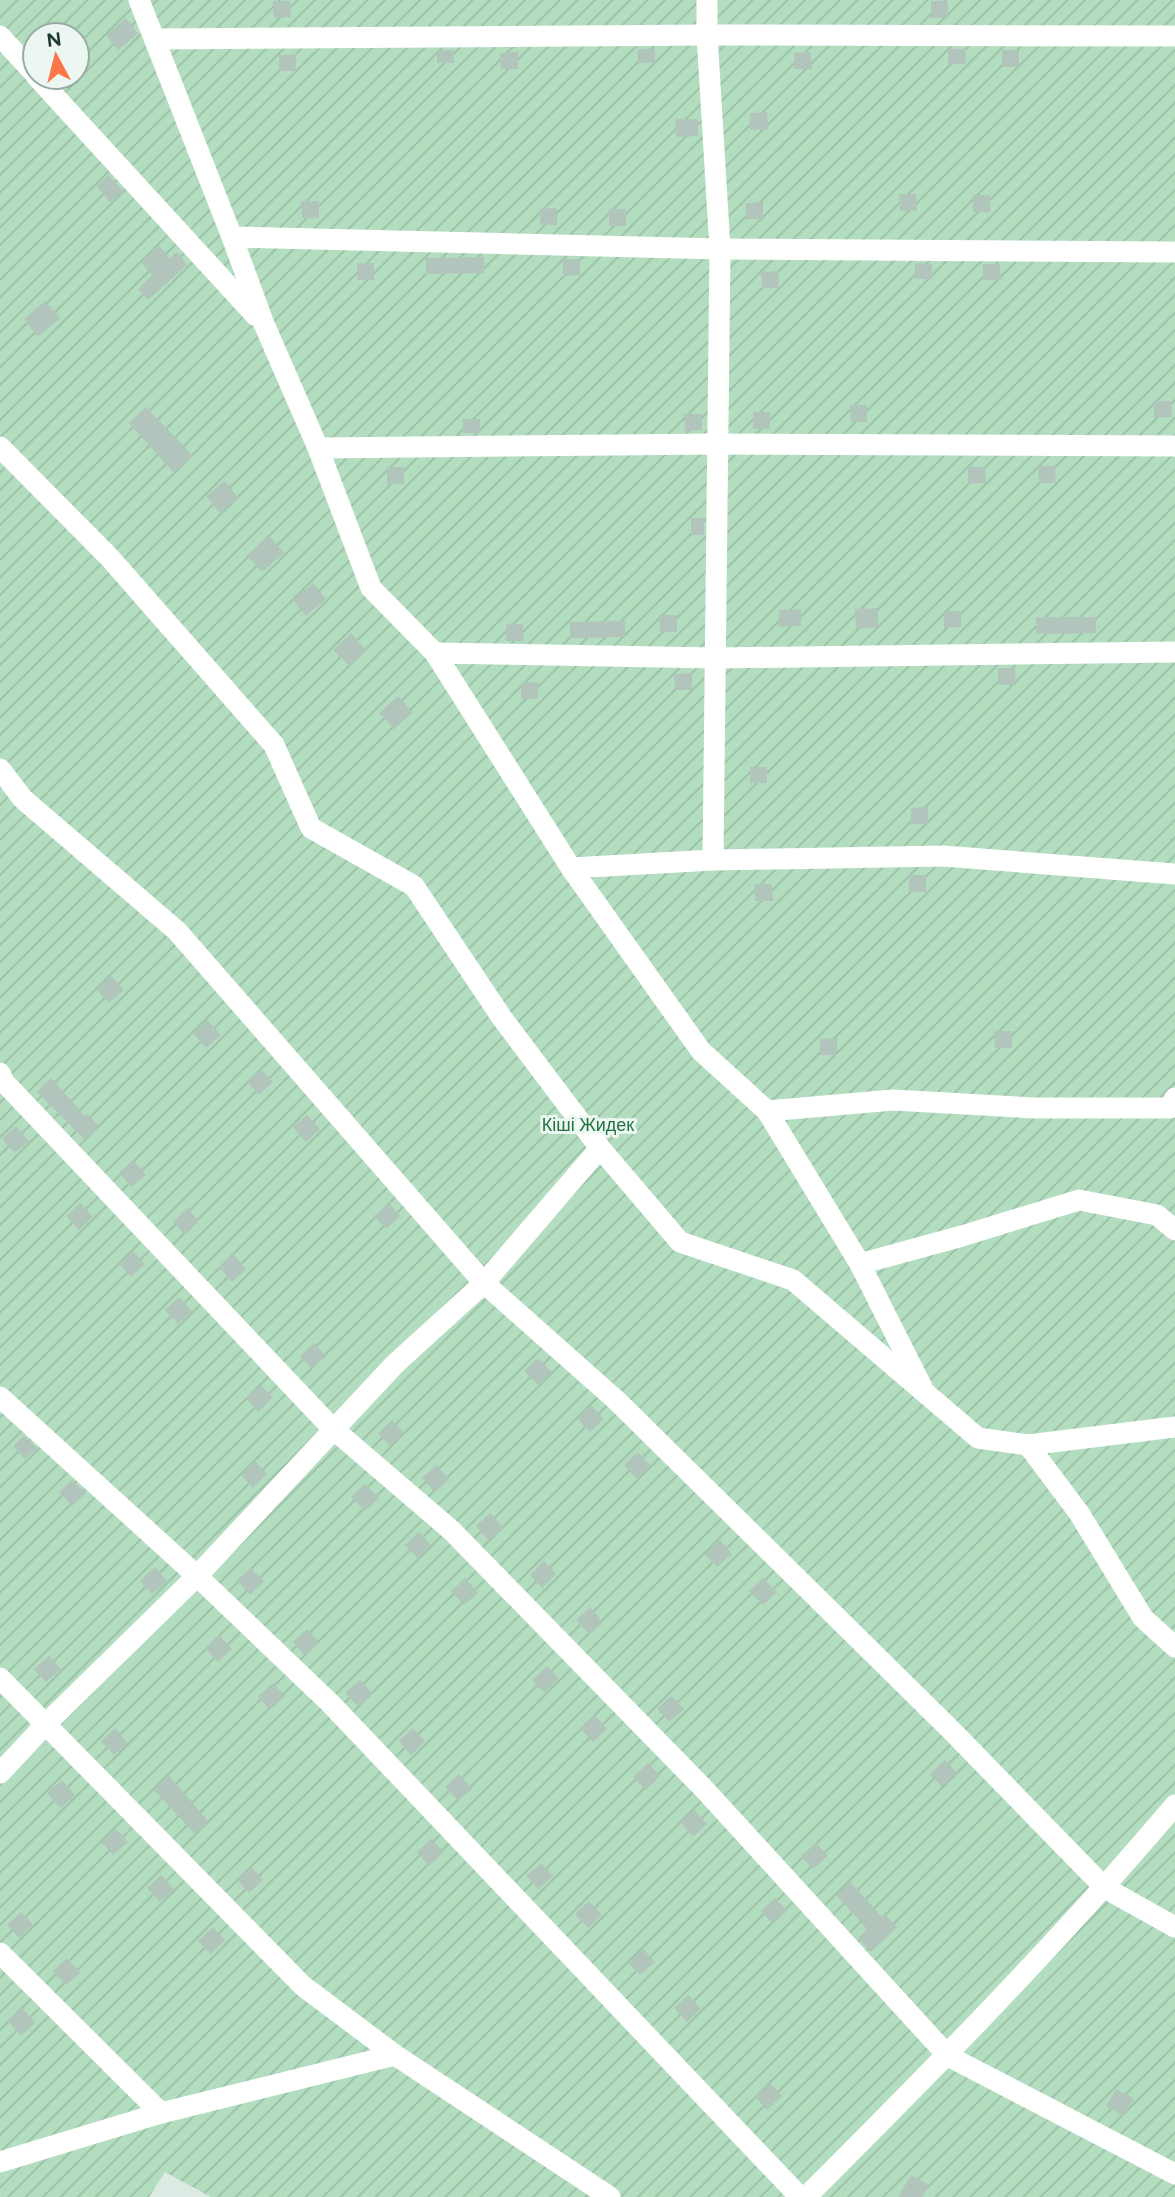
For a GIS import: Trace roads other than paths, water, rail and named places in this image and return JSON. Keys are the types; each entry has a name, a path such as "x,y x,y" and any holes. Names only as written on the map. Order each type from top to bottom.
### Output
{"street":[{"path":"139,0 264,324 318,448 371,588 435,653 572,868 701,1051 767,1111 860,1264 926,1395"},
{"path":"708,0 707,36 720,249 713,860"},
{"path":"0,36 21,59"},
{"path":"155,39 1175,36"},
{"path":"50,91 264,324"},
{"path":"232,237 720,249 1175,253"},
{"path":"318,448 718,444 1175,446"},
{"path":"0,447 110,558 274,745 311,828 414,886 502,1018 600,1149 680,1242 793,1280 978,1438 1028,1445 1175,1427"},
{"path":"435,653 715,658 1175,653"},
{"path":"0,769 23,799 177,931 484,1283 616,1400 952,1731 1105,1888 1175,1927"},
{"path":"572,868 713,860 943,856 1175,874"},
{"path":"0,1073 4,1082 332,1429 452,1530 705,1790 948,2056 1175,2174"},
{"path":"767,1111 893,1100 1034,1108 1170,1108 1175,1098"},
{"path":"0,1773 46,1724 197,1576 395,1364 484,1283 600,1149"},
{"path":"860,1264 962,1237 1079,1200 1157,1215 1175,1230"},
{"path":"0,1397 197,1576 330,1703 800,2197"},
{"path":"1028,1445 1079,1513 1143,1618 1175,1647"},
{"path":"0,1678 303,1986 395,2055 610,2197"},
{"path":"806,2197 948,2056 1105,1888 1175,1805"},
{"path":"0,1953 161,2112"},
{"path":"0,2162 161,2112 395,2055"}],"park label":[{"name":"Кіші Жидек","path":"588,1125"}]}
